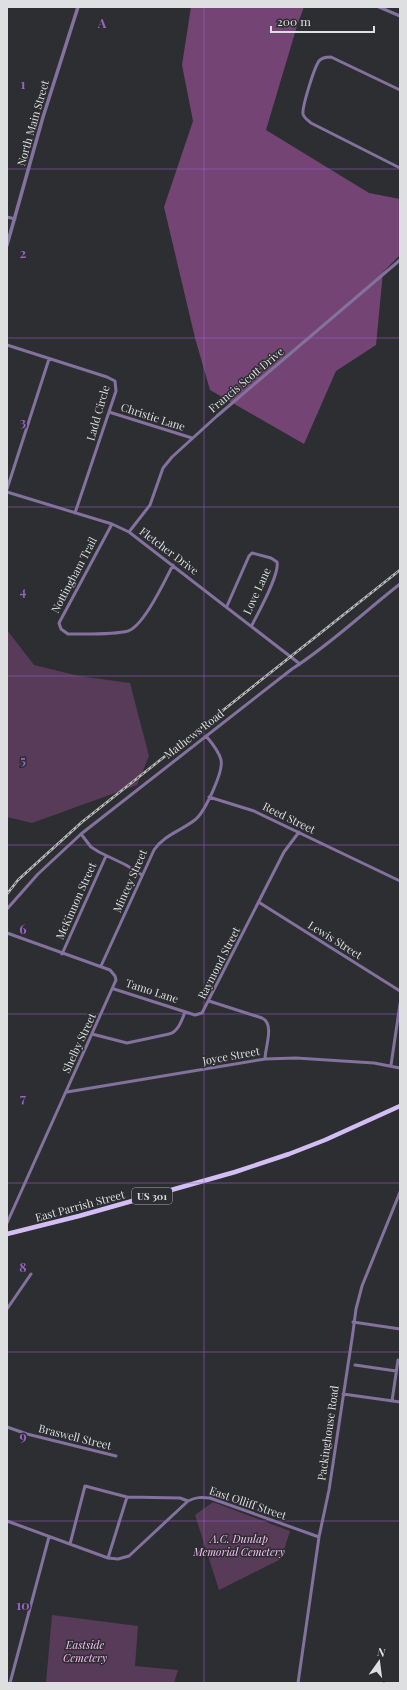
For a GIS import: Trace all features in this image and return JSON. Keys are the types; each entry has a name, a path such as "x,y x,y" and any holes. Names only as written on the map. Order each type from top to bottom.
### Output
{"main road":[{"name":"East Parrish Street","path":"7,1234 79,1216 233,1173 295,1152 351,1129 400,1106"}],"street":[{"path":"71,7 78,8"},
{"path":"379,7 400,16"},
{"name":"North Main Street","path":"7,245 43,117 78,8"},
{"path":"400,90 332,57 324,57 317,63 304,102 303,113 304,117 311,123 400,168"},
{"path":"7,217 15,219"},
{"name":"Francis Scott Drive","path":"129,532 150,505 165,464 192,438 400,260"},
{"name":"Ladd Circle","path":"7,346 107,377 115,381 116,391 75,513"},
{"path":"7,490 49,359"},
{"name":"Christie Lane","path":"109,412 192,438"},
{"name":"Fletcher Drive","path":"7,490 112,524 129,532 252,625 300,664"},
{"name":"Nottingham Trail","path":"112,524 59,623 61,629 68,634 129,631 147,612 173,565"},
{"name":"Love Lane","path":"227,606 252,553 271,558 277,562 278,565 275,576 252,625"},
{"name":"Mathews Road","path":"7,909 38,874 81,834 206,736 326,646 400,584"},
{"name":"Mincey Street","path":"101,966 151,854 158,845 176,830 197,818 209,798 219,775 222,763 217,751 206,736"},
{"name":"Reed Street","path":"209,798 254,810 400,881"},
{"name":"Raymond Street","path":"186,1012 201,1015 204,1011 260,903 284,852 298,832"},
{"path":"81,834 91,847 142,875"},
{"name":"McKinnon Street","path":"62,954 106,856"},
{"name":"Lewis Street","path":"260,903 400,991"},
{"path":"7,933 110,970 115,976 116,980 114,988"},
{"name":"Tamo Lane","path":"114,988 186,1012"},
{"name":"Shelby Street","path":"7,1223 114,988"},
{"path":"209,1001 262,1018 267,1021 269,1027 265,1059"},
{"path":"391,1065 400,1004"},
{"path":"92,1034 127,1042 174,1033 186,1012"},
{"name":"Joyce Street","path":"67,1092 265,1059 296,1058 374,1062 400,1068"},
{"name":"Packinghouse Road","path":"298,1683 319,1537 329,1490 353,1322 362,1286 400,1192"},
{"path":"7,1309 31,1274"},
{"path":"353,1322 400,1329"},
{"path":"392,1401 398,1360"},
{"path":"355,1365 396,1371"},
{"path":"343,1394 400,1402"},
{"name":"Braswell Street","path":"7,1427 27,1434 116,1456"},
{"path":"7,1521 108,1558 118,1559 129,1556 188,1501 180,1498 127,1497 85,1486 70,1544"},
{"path":"108,1558 127,1497"},
{"name":"East Olliff Street","path":"188,1501 195,1497 210,1498 319,1537"},
{"path":"10,1683 49,1537"}],"green space":[{"path":"7,630 34,665 79,676 130,683 149,756 137,785 32,823 7,817"},
{"name":"A.C. Dunlap Memorial Cemetery","path":"213,1502 290,1531 281,1559 219,1590 195,1515"},
{"name":"Eastside Cemetery","path":"52,1615 138,1626 135,1666 178,1670 174,1683 46,1683"}],"shaded area":[{"path":"191,7 304,7 266,130 369,193 400,199 400,255 383,272 376,345 336,371 304,444 210,390 195,338 164,207 193,121 182,65"}],"railway":[{"path":"7,894 18,880 82,822 400,570"}]}
